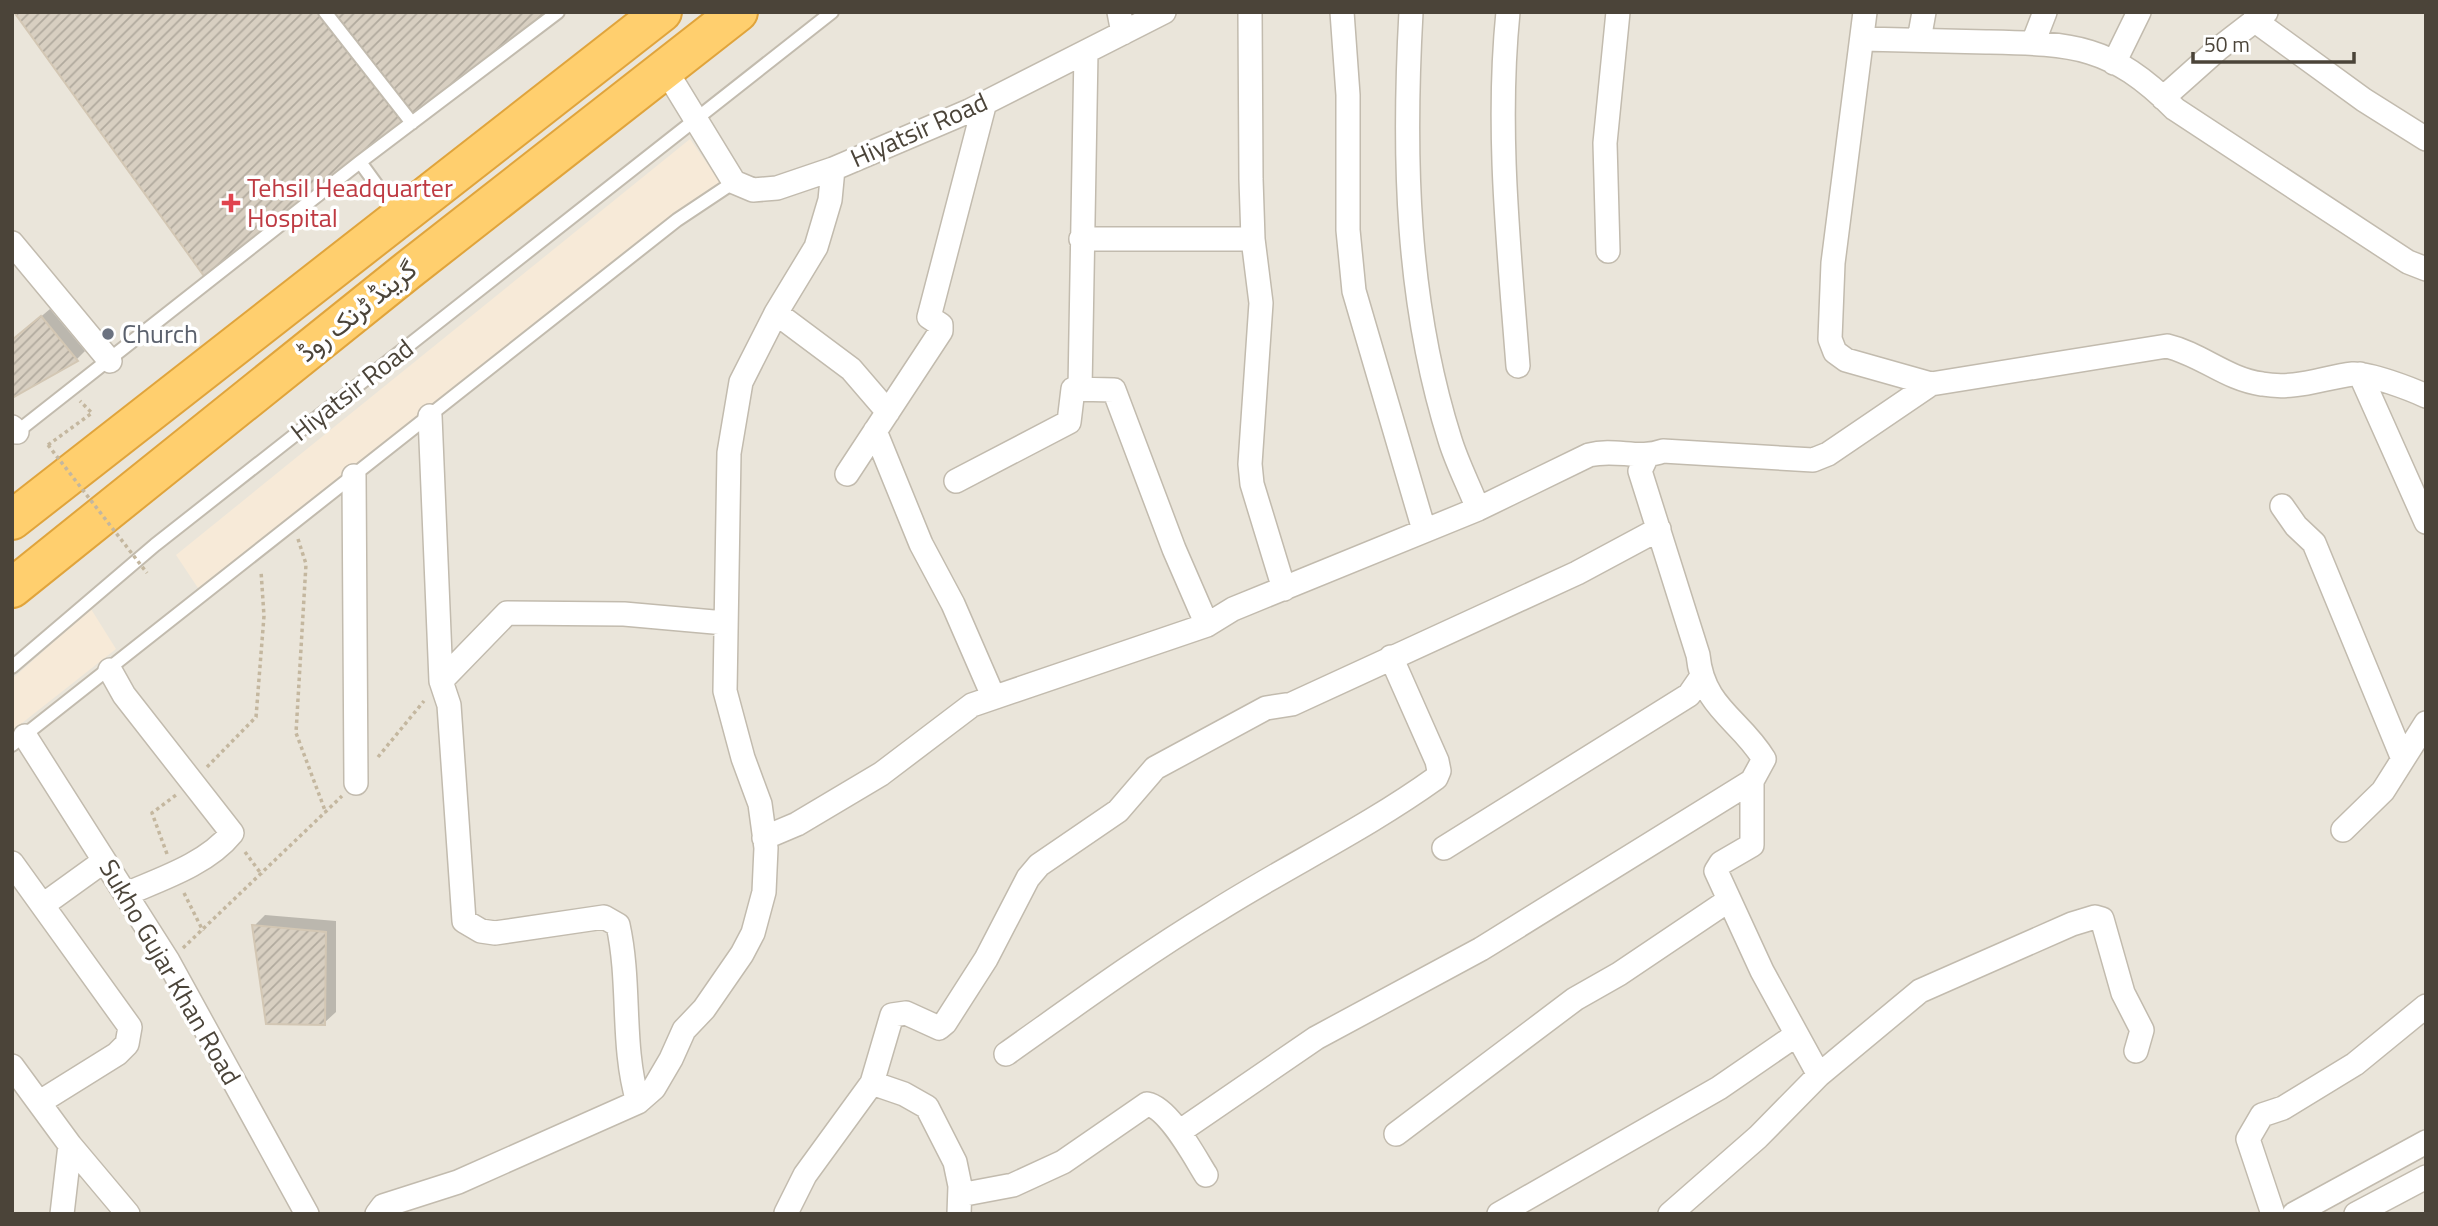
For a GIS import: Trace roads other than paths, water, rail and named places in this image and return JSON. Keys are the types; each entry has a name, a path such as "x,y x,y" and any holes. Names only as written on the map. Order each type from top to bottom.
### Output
{"highway":[{"name":"گرینڈ ٹرنک روڈ","path":"12,588 407,271 738,12"},
{"name":"گرینڈ ٹرنک روڈ","path":"12,520 400,218 647,17"}],"street":[{"name":"Hiyatsir Road","path":"734,182 753,190 777,188 833,169 985,102 1086,52 1121,23 1164,12"},
{"path":"1250,12 1253,239 1261,303 1250,464 1252,484 1284,589"},
{"path":"1342,12 1348,95 1349,252 1354,291 1424,530"},
{"path":"1411,12 1406,106 1408,204 1419,300 1430,365 1450,440 1478,509"},
{"path":"1508,12 1504,51 1505,204 1518,366"},
{"path":"1608,251 1605,143 1618,12"},
{"path":"1846,12 1864,27 1919,40 2033,43 2073,47 2114,63 2142,78 2175,109 2408,262 2426,269"},
{"path":"1919,40 1924,12"},
{"path":"2033,43 2045,12"},
{"path":"2114,63 2139,12"},
{"path":"2163,97 2260,16 2364,100 2426,139"},
{"path":"1864,27 1833,263 1830,339 1835,352 1846,360 1931,384 2167,346 2187,351 2214,368 2264,385 2308,385 2360,374 2426,397"},
{"path":"1080,388 1086,52"},
{"path":"665,69 734,182"},
{"path":"847,474 941,331 941,325 929,317 985,102"},
{"path":"377,1214 383,1206 457,1182 638,1102 658,1082 684,1030 704,1009 753,933 764,892 764,838 760,804 743,758 725,691 729,453 741,382 776,313 817,247 830,200 833,169"},
{"path":"1081,239 1253,239"},
{"path":"12,243 110,361"},
{"path":"776,313 851,369 888,412"},
{"path":"2360,374 2426,522"},
{"path":"764,838 797,824 844,798 917,749 972,705 1207,625 1233,609 1478,509 1589,455 1606,451 1647,456 1663,451 1813,460 1828,454 1931,384"},
{"path":"956,481 1069,422 1073,389 1114,390 1174,550 1207,625"},
{"path":"430,416 441,681 449,705 464,922 481,931 495,933 604,917 618,925 626,969 631,1077 638,1102"},
{"path":"875,432 920,544 953,604 993,696"},
{"path":"1179,1132 1326,1032 1481,949 1752,781 1764,760 1756,746 1726,715 1700,679 1699,655 1640,471 1647,456"},
{"path":"354,477 356,783"},
{"path":"2282,506 2295,526 2314,544 2403,759"},
{"path":"786,1213 805,1175 872,1083 892,1015 906,1013 939,1028 945,1023 986,959 1028,878 1063,847 1118,811 1155,768 1266,708 1292,704 1391,656 1577,573 1659,529"},
{"path":"441,681 507,613 624,614 725,623"},
{"path":"1006,1054 1210,914 1299,861 1381,817 1436,778 1439,771 1437,761 1391,656"},
{"path":"110,670 124,695 232,833 225,842 174,874 126,894"},
{"path":"1444,848 1689,695 1700,679"},
{"path":"2343,830 2383,791 2426,723"},
{"name":"Sukho Gujar Khan Road","path":"18,740 104,861 169,961 307,1214"},
{"path":"1752,781 1752,845 1721,863 1716,871 1762,971 1819,1075"},
{"path":"43,905 104,861"},
{"path":"17,880 43,905 130,1027 127,1044 117,1054 40,1102"},
{"path":"1396,1134 1575,999 1619,974 1729,900"},
{"path":"1670,1214 1758,1137 1819,1075 1920,991 2071,923 2095,917 2102,919 2123,993 2142,1030 2136,1051"},
{"path":"2273,1214 2248,1139 2262,1115 2270,1110 2283,1108 2356,1064 2426,1006"},
{"path":"1499,1214 1719,1088 1796,1035"},
{"path":"12,1066 69,1145 128,1214"},
{"path":"872,1083 904,1094 928,1107 955,1162 960,1204 1013,1185 1063,1162 1147,1104 1157,1108 1179,1132 1206,1175"},
{"path":"2294,1214 2426,1142"},
{"path":"62,1214 69,1145"},
{"path":"2356,1214 2426,1177"}],"lane":[{"path":"325,12 412,123"},
{"path":"14,431 71,392 360,162 558,12"},
{"name":"Hiyatsir Road","path":"12,667 155,545 832,12"},
{"path":"360,162 400,218"},
{"path":"18,740 677,220 734,182"}],"place":[{"name":"Tehsil Headquarter Hospital","path":"231,203"},
{"name":"Church","path":"108,334"}]}
